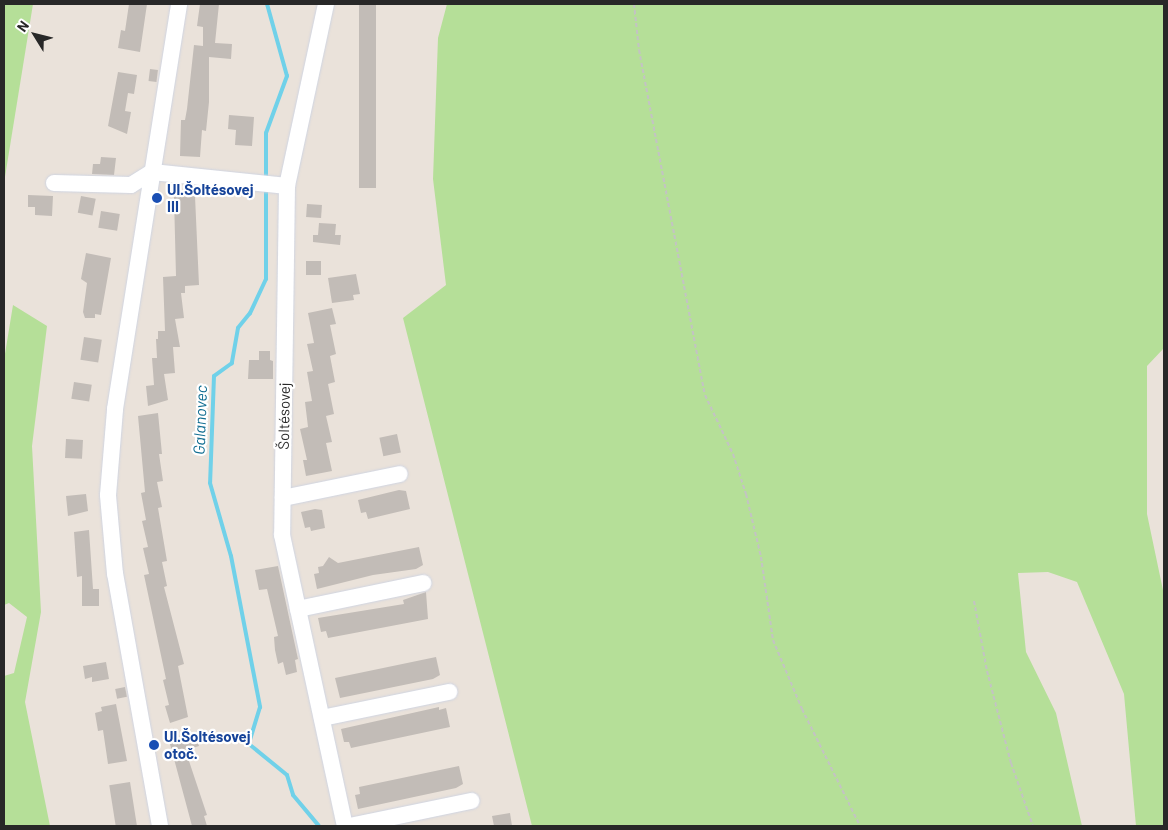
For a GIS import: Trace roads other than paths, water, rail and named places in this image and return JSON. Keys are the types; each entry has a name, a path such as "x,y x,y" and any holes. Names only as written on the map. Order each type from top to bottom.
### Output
{"street":[{"path":"160,826 115,574 108,495 115,409 179,4"},
{"name":"Šoltésovej","path":"326,4 288,186 282,535 345,826"},
{"path":"54,183 131,186 152,172 288,186"},
{"path":"283,498 400,474"},
{"path":"298,609 424,583"},
{"path":"322,718 449,692"},
{"path":"350,826 471,800"}],"waterway":[{"name":"Galanovec","path":"266,180 266,133 287,76 267,4"},
{"name":"Galanovec","path":"266,187 266,279 250,313 238,328 232,363 214,376 210,483 231,556 260,707 249,744 287,775 293,795 319,826"}],"place":[{"name":"Ul.Šoltésovej III","path":"157,198"},
{"name":"Ul.Šoltésovej otoč.","path":"154,745"}]}
